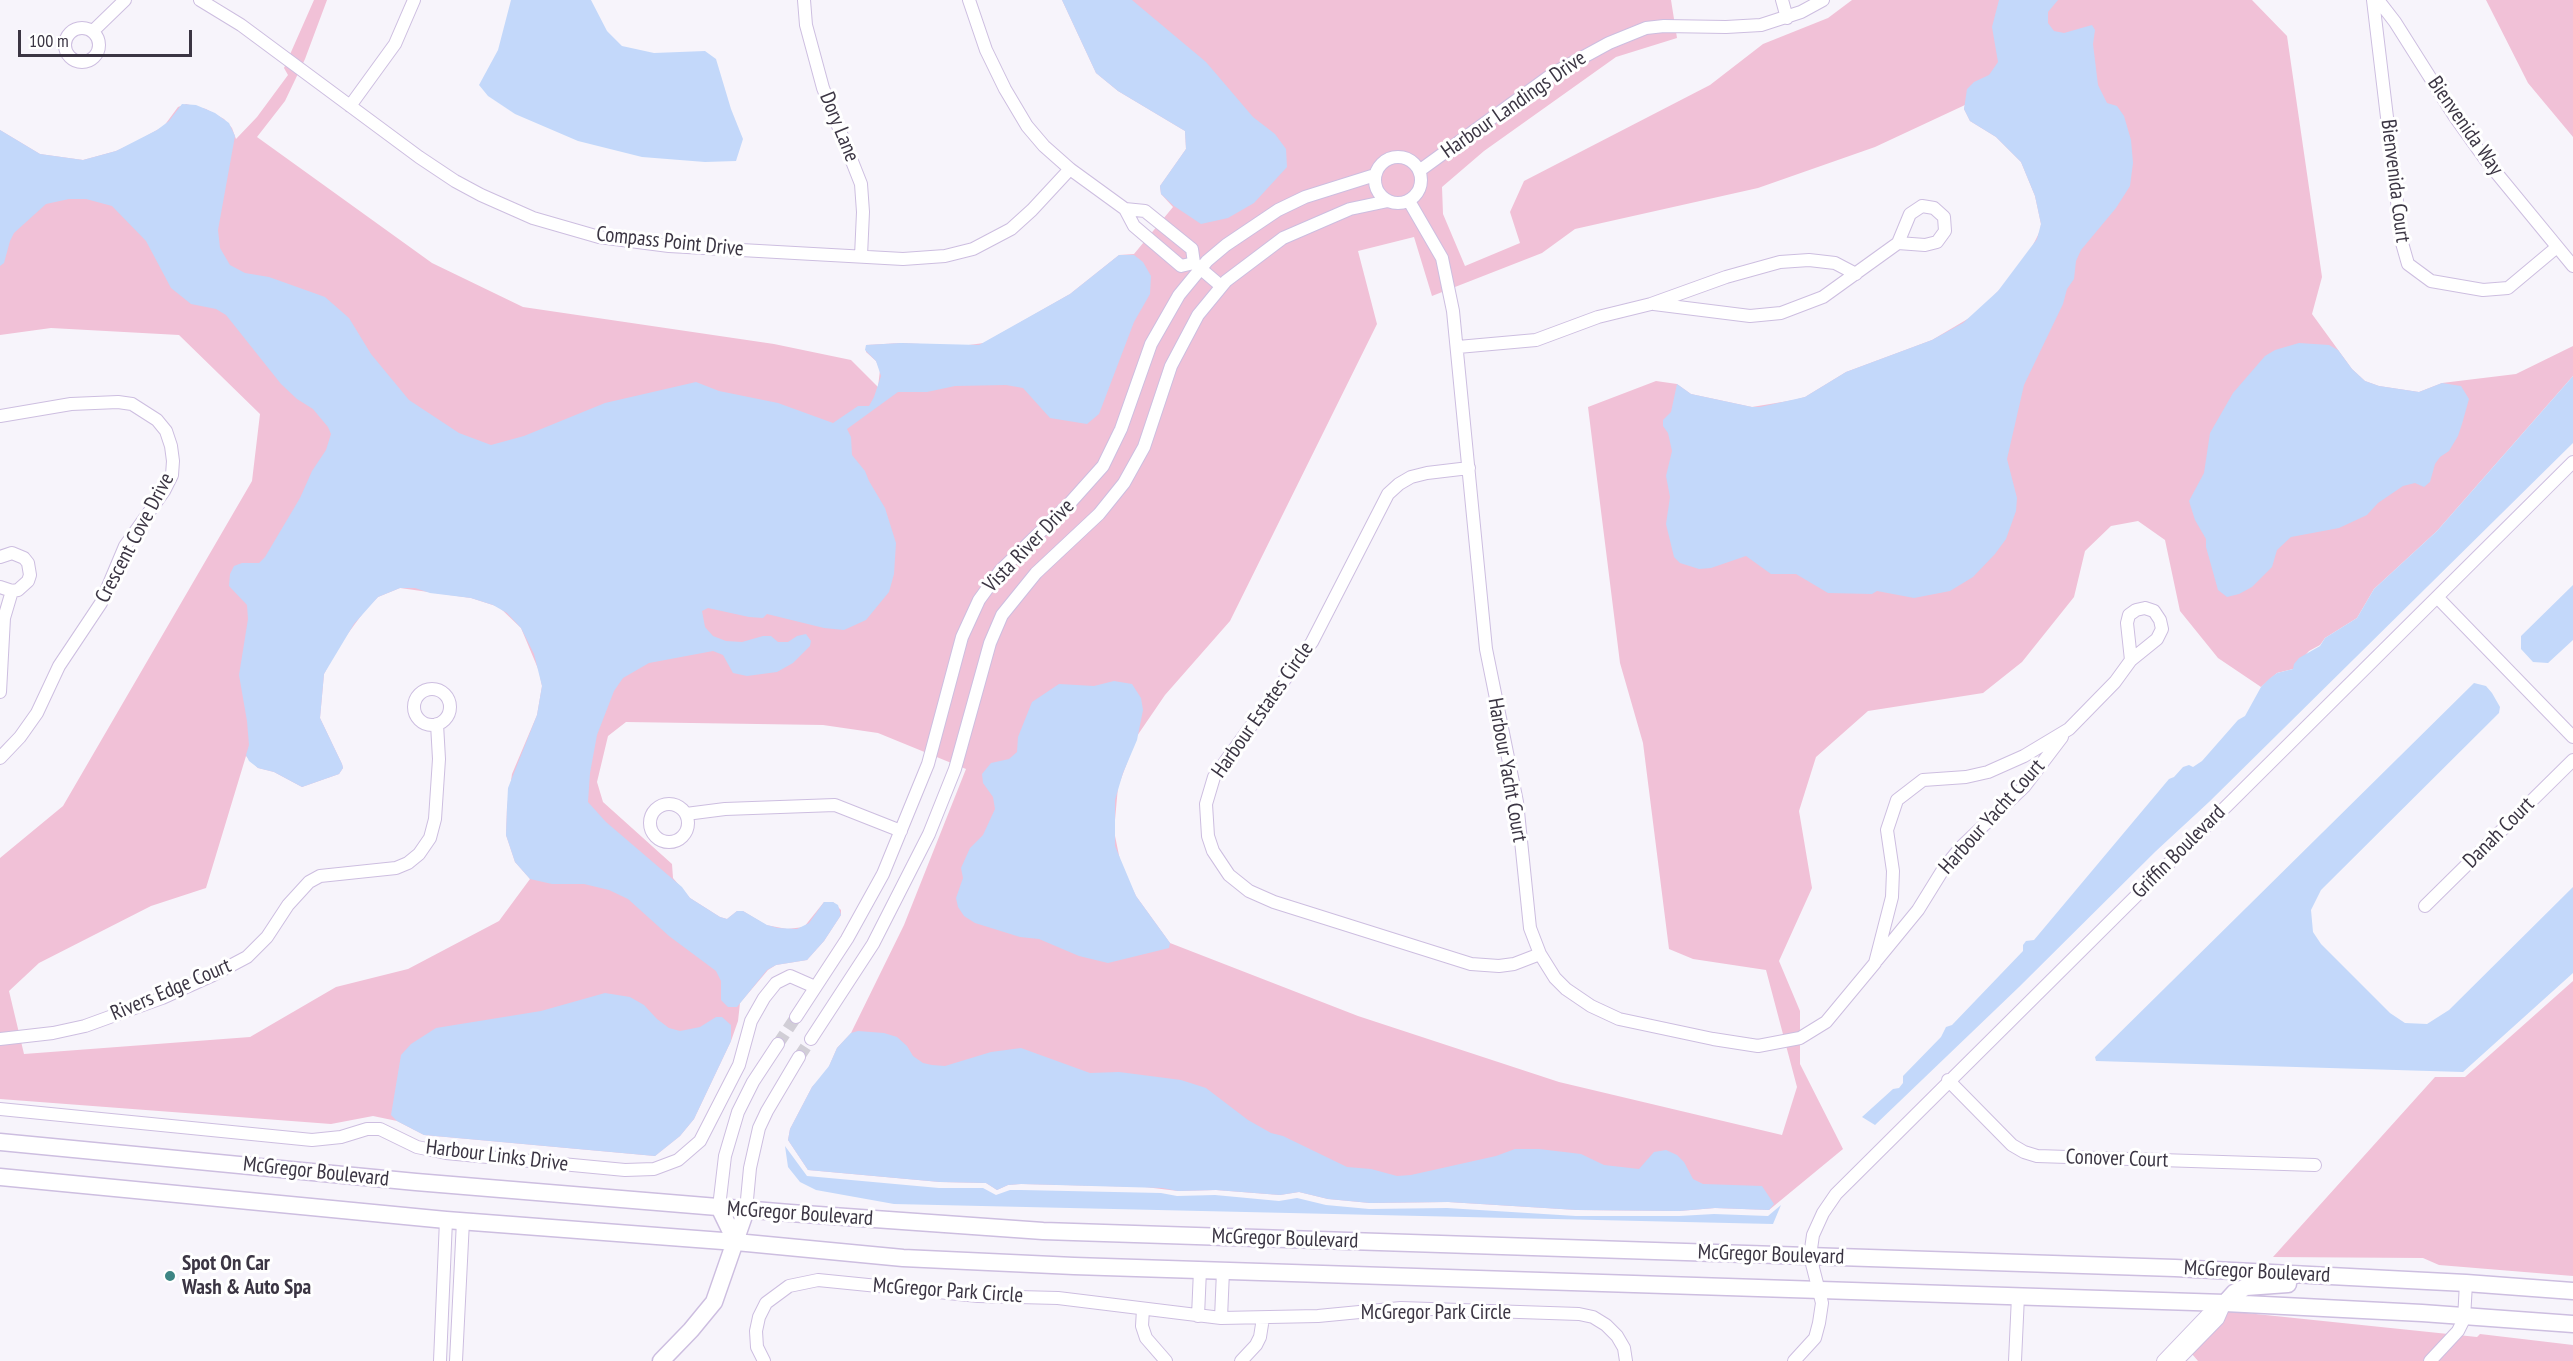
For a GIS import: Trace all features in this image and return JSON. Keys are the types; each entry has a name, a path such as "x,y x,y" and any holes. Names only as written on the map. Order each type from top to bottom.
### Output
{"main road":[{"name":"McGregor Boulevard","path":"0,1142 416,1182 746,1210 1042,1231 2164,1268 2466,1283 2573,1291"},
{"name":"McGregor Boulevard","path":"0,1177 446,1220 736,1242 903,1258 1223,1271 2225,1303 2573,1324"},
{"path":"719,1207 736,1242"},
{"path":"661,1361 692,1330 714,1302 746,1210"},
{"path":"2225,1303 2234,1293 2254,1285 2356,1285 2374,1278"}],"street":[{"path":"93,32 125,0"},
{"name":"Compass Point Drive","path":"200,0 241,25 419,158 481,195 533,218 580,232 669,246 927,259 974,249 999,237 1022,220 1070,169"},
{"path":"350,106 395,44 414,0"},
{"name":"Dory Lane","path":"804,0 806,25 823,88 861,184 863,212 861,256"},
{"path":"969,0 986,50 1012,102 1044,146 1070,169 1125,209 1134,226 1181,266 1198,266"},
{"path":"1782,0 1787,18"},
{"name":"Harbour Landings Drive","path":"1419,171 1554,73 1609,42 1647,28 1664,26 1743,27 1787,18 1823,0"},
{"name":"Bienvenida Court","path":"2373,0 2402,243 2408,264 2431,281 2482,290 2508,288 2557,247"},
{"name":"Bienvenida Way","path":"2378,0 2395,21 2466,133 2573,266"},
{"path":"1398,157 1412,162 1419,171 1421,178 1418,191 1409,201 1402,203 1389,201 1377,190 1375,175 1384,162 1398,157"},
{"name":"Vista River Drive","path":"796,1017 866,906 901,831 928,764 962,637 979,600 1000,571 1069,504 1103,466 1122,429 1151,344 1198,266 1226,244 1278,210 1305,197 1375,175"},
{"name":"Vista River Drive","path":"811,1039 873,944 929,834 955,770 990,643 1002,615 1036,573 1099,514 1124,483 1144,447 1166,378 1178,350 1198,315 1221,286 1253,259 1296,231 1350,209 1389,201"},
{"name":"Harbour Yacht Court","path":"1409,201 1442,258 1447,274 1458,347 1490,677 1517,802 1530,928 1540,954 1555,978 1566,989 1591,1006 1619,1019 1758,1046 1800,1038 1826,1022 1903,930 1918,910 1930,887 1961,847 2024,788 2069,729 2115,682 2131,660"},
{"path":"1125,209 1145,211 1192,249 1198,266 1221,286"},
{"path":"1156,245 1168,230"},
{"path":"1651,304 1750,316 1781,313 1823,297 1898,243"},
{"path":"1458,347 1536,340 1617,311 1651,304 1726,277 1780,262 1809,260 1835,263 1856,274"},
{"name":"Crescent Cove Drive","path":"0,416 71,405 118,402 132,405 157,420 166,431 173,461 172,475 164,491 125,546 100,603 59,666 37,713 20,737 0,758"},
{"name":"Griffin Boulevard","path":"1810,1256 1812,1235 1836,1194 1948,1080 2573,462"},
{"name":"Harbour Estates Circle","path":"1469,468 1427,472 1399,484 1388,494 1312,642 1214,777 1206,804 1208,836 1213,851 1229,875 1249,891 1274,902 1470,964 1499,966 1514,964 1540,954"},
{"path":"0,557 12,553 24,558 28,563 30,575 28,582 18,590 6,589 0,692"},
{"path":"2437,597 2573,737"},
{"name":"Rivers Edge Court","path":"0,1039 53,1033 85,1026 162,998 247,957 267,937 288,905 309,882 320,876 396,868 408,863 419,854 430,838 435,819 439,759 437,724"},
{"name":"Harbour Yacht Court","path":"1875,963 1892,897 1893,871 1887,830 1896,800 1923,780 1966,777 1988,772 2024,756 2069,729"},
{"name":"Danah Court","path":"2425,906 2573,760"},
{"path":"686,814 725,809 836,806 901,831"},
{"name":"Harbour Links Drive","path":"0,1109 312,1140 341,1137 367,1129 380,1129 417,1147 438,1152 625,1170 654,1169 678,1160 700,1142 739,1065 751,1021 776,983 790,976 815,987"},
{"path":"719,1207 725,1156 738,1112 753,1082 778,1044"},
{"path":"746,1210 750,1168 759,1128 766,1111 799,1057"},
{"name":"Conover Court","path":"1948,1080 2012,1145 2037,1156 2315,1165"},
{"path":"440,1361 446,1220"},
{"path":"456,1361 464,1221"},
{"path":"1794,1361 1815,1338 1822,1303 1810,1256"},
{"path":"1198,1316 1200,1270"},
{"path":"1221,1318 1223,1271"},
{"name":"McGregor Park Circle","path":"764,1361 757,1347 756,1331 759,1317 775,1294 804,1281 818,1280 978,1296 1058,1298 1221,1318 1263,1318 1401,1308 1579,1314 1593,1317 1606,1325 1617,1336 1624,1348 1626,1361"},
{"path":"2430,1361 2458,1331 2464,1316 2466,1283"},
{"path":"2015,1361 2018,1296"},
{"path":"2163,1361 2207,1315 2225,1303"},
{"path":"2177,1361 2218,1319 2225,1303"},
{"path":"1143,1309 1142,1326 1146,1338 1166,1361"},
{"path":"1241,1361 1256,1345 1260,1337 1263,1318"}],"shaded area":[{"path":"314,0 327,0 305,59 285,101 257,137 432,263 523,307 774,344 851,360 878,387 880,370 876,361 866,352 866,345 901,343 961,346 984,343 1070,294 1119,255 1134,254 1173,207 1161,194 1160,186 1186,149 1185,131 1118,91 1096,73 1062,0 1671,0 1677,38 1616,57 1484,151 1442,187 1443,214 1465,266 1520,243 1510,212 1524,181 1710,85 1763,44 1828,18 1852,0 2252,0 2287,36 2322,277 2312,314 2352,369 2365,381 2379,386 2419,392 2442,383 2516,374 2573,346 2573,376 2437,531 2374,589 2357,618 2325,638 2293,669 2277,673 2261,687 2218,658 2180,611 2165,540 2138,521 2111,526 2085,551 2074,597 2022,662 1983,693 1868,711 1816,757 1799,811 1812,888 1779,961 1800,1011 1800,1064 1843,1149 1769,1210 1715,1208 1679,1211 1577,1210 1448,1202 1370,1203 1328,1199 1299,1192 1280,1195 1216,1190 1178,1191 1145,1187 1021,1184 1008,1185 997,1190 986,1183 940,1182 808,1170 788,1140 790,1129 812,1087 827,1071 837,1048 851,1033 904,925 966,769 878,733 823,725 626,722 608,736 597,782 603,802 672,864 673,878 690,898 720,917 727,919 737,911 743,911 766,925 787,929 804,927 824,902 833,902 841,910 841,915 824,941 807,960 776,965 768,970 740,1003 738,1021 731,1041 694,1119 680,1136 655,1156 424,1135 397,1121 373,1116 331,1124 0,1099 0,858 63,806 252,481 260,414 179,335 51,328 0,335 0,130 40,154 83,160 116,151 134,143 164,126 178,107 186,104 206,109 224,119 232,128 236,139 257,117 288,75 284,68","holes":["1965,105 1964,109 1970,121 1996,137 2021,162 2035,196 2041,224 2031,249 2003,286 1976,314 1932,340 1846,372 1805,397 1794,400 1752,407 1691,394 1677,384 1656,381 1588,407 1620,663 1643,743 1669,949 1693,959 1766,970 1797,1087 1782,1135 1559,1082 1358,1016 1170,943 1136,896 1121,865 1114,831 1118,787 1137,736 1165,695 1230,621 1377,324 1358,251 1414,237 1432,296 1542,253 1575,229 1758,188 1875,147","400,588 471,598 499,607 521,628 539,671 542,686 537,715 512,774 507,807 506,835 515,862 530,879 499,921 408,969 336,987 250,1037 24,1054 9,991 39,963 151,906 206,888 246,756 258,768 274,772 302,787 339,774 343,768 342,764 320,718 324,674 338,647 366,609 378,597"]},
{"path":"2486,0 2573,0 2573,137 2528,83"},
{"path":"2573,981 2573,1276 2439,1265 2423,1258 2273,1257 2435,1077 2465,1077"},
{"path":"2227,1311 2477,1337 2480,1334 2573,1345 2573,1361 2198,1361 2192,1354"}],"water":[{"path":"511,0 591,0 607,31 622,46 654,53 705,51 716,59 743,139 736,161 705,162 642,157 578,141 515,114 488,96 479,85 498,50"},
{"path":"1062,0 1132,0 1206,62 1253,117 1275,134 1286,149 1287,167 1254,203 1228,218 1201,224 1174,206 1161,194 1160,186 1186,149 1185,131 1118,91 1096,73"},
{"path":"1999,0 2058,0 2048,12 2048,23 2054,31 2064,33 2092,25 2095,30 2093,44 2098,85 2107,103 2117,106 2124,116 2131,140 2133,163 2130,186 2116,208 2081,250 2076,261 2074,279 2067,289 2063,304 2024,385 2007,459 2017,498 2016,511 2006,539 1973,577 1950,591 1914,598 1877,591 1872,594 1828,593 1796,574 1771,574 1746,556 1711,568 1699,569 1680,563 1674,557 1666,524 1670,497 1666,476 1672,451 1668,433 1663,426 1663,420 1671,412 1677,384 1691,394 1752,407 1805,397 1846,372 1932,340 1963,323 1998,291 2037,239 2041,224 2035,196 2021,162 1996,137 1970,121 1964,109 1967,89 1974,82 1989,75 1998,62 1992,27"},
{"path":"182,104 196,105 215,113 229,123 235,136 218,230 220,248 230,265 245,273 269,277 325,297 349,318 371,354 409,400 459,433 491,445 524,436 605,403 696,382 719,391 778,403 833,423 858,406 869,406 874,397 881,376 876,361 865,350 866,345 901,343 979,345 1070,294 1119,255 1134,255 1143,262 1151,276 1150,294 1134,322 1099,414 1087,424 1050,418 1023,388 1006,385 955,386 927,392 898,392 847,429 851,437 852,455 865,471 885,508 896,543 894,574 889,592 866,620 844,630 824,628 767,614 763,618 749,617 708,608 702,611 705,627 713,636 726,641 742,642 771,636 778,642 788,642 797,636 806,634 811,641 810,646 793,663 777,672 747,676 733,673 723,655 713,651 649,663 623,678 614,691 597,735 590,773 588,802 606,822 682,887 690,898 720,917 727,919 737,911 743,911 767,925 797,929 809,923 824,902 833,902 838,905 841,915 824,941 807,960 776,965 767,970 737,1007 728,1007 721,1000 721,981 716,971 669,936 628,899 609,890 584,884 552,884 530,879 515,862 506,835 508,788 537,715 542,686 534,654 521,628 507,613 493,605 471,598 430,593 415,588 400,588 378,597 354,624 324,674 320,718 342,764 343,768 339,774 302,787 274,772 258,768 249,761 246,755 249,745 247,721 239,675 248,619 247,605 229,586 230,574 234,566 242,563 259,563 265,557 326,450 331,434 328,427 313,409 297,399 281,384 226,315 216,309 191,304 171,288 146,241 112,206 86,199 69,199 46,204 14,233 4,263 0,266 0,130 40,154 83,160 116,151 157,130 169,121"},
{"path":"2299,343 2329,345 2338,350 2352,369 2365,381 2379,386 2419,392 2442,383 2461,386 2469,399 2462,424 2449,451 2435,464 2430,482 2424,487 2415,483 2403,486 2378,503 2367,515 2339,528 2291,537 2277,550 2272,567 2252,587 2227,597 2218,590 2206,547 2206,539 2195,520 2189,501 2204,473 2210,433 2233,393 2265,356 2275,350"},
{"path":"2573,376 2573,443 2209,802 1875,1125 1862,1117 1893,1089 1899,1088 1903,1083 1903,1076 1941,1037 1946,1027 1952,1025 2023,951 2026,941 2034,940 2169,779 2183,767 2189,765 2193,767 2202,761 2238,720 2245,716 2261,687 2269,679 2277,673 2293,669 2299,658 2320,646 2325,638 2357,618 2374,589 2437,531"},
{"path":"2573,585 2573,640 2548,663 2533,662 2521,649 2521,636"},
{"path":"1114,681 1132,684 1141,698 1143,710 1137,740 1115,800 1115,846 1136,896 1170,943 1169,948 1108,963 1079,956 1039,939 1020,937 975,923 964,916 958,907 956,898 963,878 961,868 970,848 983,835 995,809 993,797 983,783 982,774 991,763 1009,759 1017,752 1018,737 1032,702 1059,684 1094,686"},
{"path":"2474,683 2486,686 2492,693 2500,707 2499,713 2321,890 2311,910 2313,932 2321,944 2390,1013 2405,1023 2427,1024 2449,1010 2573,887 2573,973 2463,1072 2096,1061 2095,1057"},
{"path":"605,993 630,997 644,1005 669,1028 680,1031 700,1027 716,1017 722,1017 731,1025 731,1041 694,1119 680,1136 655,1156 424,1135 397,1121 391,1115 401,1055 411,1044 436,1028 541,1011"},
{"path":"858,1031 884,1033 897,1037 907,1046 913,1056 923,1063 932,1065 945,1066 991,1052 1021,1048 1090,1073 1119,1072 1181,1080 1206,1088 1248,1120 1271,1133 1283,1136 1347,1167 1371,1169 1397,1176 1411,1175 1496,1156 1515,1149 1539,1149 1581,1154 1604,1165 1639,1169 1654,1152 1666,1150 1677,1155 1684,1162 1693,1179 1703,1184 1762,1186 1774,1204 1769,1210 1715,1208 1679,1211 1577,1210 1448,1202 1370,1203 1328,1199 1299,1192 1280,1195 1216,1190 1178,1191 1162,1188 1021,1184 1008,1185 997,1190 986,1183 940,1182 808,1170 788,1140 790,1129 812,1087 829,1066 837,1048 851,1033"},
{"path":"785,1146 807,1176 939,1188 983,1188 996,1195 1010,1190 1161,1193 1177,1196 1215,1195 1279,1201 1297,1198 1326,1205 1369,1209 1447,1208 1576,1216 1714,1214 1768,1216 1781,1205 1773,1224 894,1204 816,1190 800,1182 788,1167"}],"tunnel":[{"path":"778,1044 796,1017"},
{"path":"799,1057 811,1039"}],"place":[{"name":"Spot On Car Wash & Auto Spa","path":"170,1276"}]}
